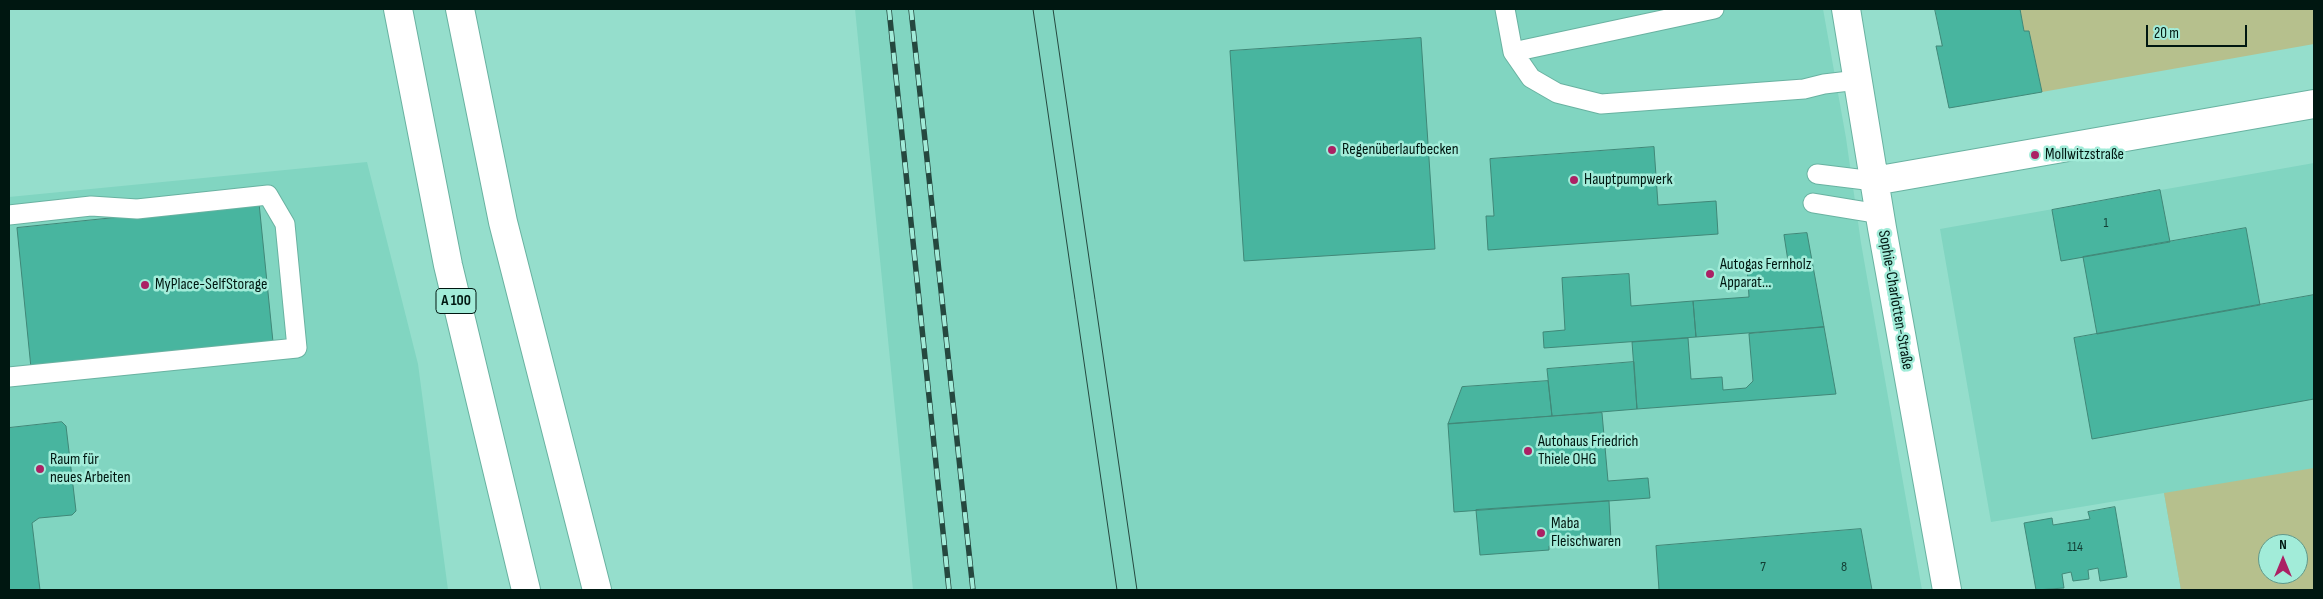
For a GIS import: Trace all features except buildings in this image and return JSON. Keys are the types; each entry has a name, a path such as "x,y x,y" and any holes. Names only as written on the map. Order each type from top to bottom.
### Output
{"main road":[{"name":"A 100","path":"398,9 448,265 526,590"},
{"path":"460,9 503,222 597,590"},
{"name":"Sophie-Charlotten-Straße","path":"1846,9 1874,181 1947,590"},
{"path":"1874,181 2314,104"}],"lane":[{"path":"1505,9 1513,52 1531,78 1557,93 1601,104 1804,89 1824,84 1858,80"},
{"path":"1513,52 1714,9"},
{"path":"1817,174 1874,181"},
{"path":"9,214 91,206 137,208 268,195 285,224 297,348 9,377"},
{"path":"1813,204 1880,214"}],"shaded area":[{"path":"855,9 1823,9 1846,138 1861,243 1922,590 913,590"},
{"path":"2020,9 2314,9 2314,44 2042,92 2029,31 2024,31"},
{"path":"367,162 418,364 448,590 9,590 9,197"},
{"path":"2314,163 2314,590 2181,590 2164,493 1991,522 1940,229"},
{"path":"2314,468 2314,590 2181,590 2164,493"}],"tram line":[{"path":"1033,9 1117,590"},
{"path":"1053,9 1137,590"}],"railway":[{"path":"889,9 949,590"},
{"path":"911,9 973,590"}],"place":[{"name":"Regenüberlaufbecken","path":"1332,150"},
{"name":"Mollwitzstraße","path":"2035,155"},
{"name":"Hauptpumpwerk","path":"1574,180"},
{"name":"Autogas Fernholz Apparat...","path":"1710,274"},
{"name":"MyPlace-SelfStorage","path":"145,285"},
{"name":"Autohaus Friedrich Thiele OHG","path":"1528,451"},
{"name":"Raum für neues Arbeiten","path":"40,469"},
{"name":"Maba Fleischwaren","path":"1541,533"}]}
